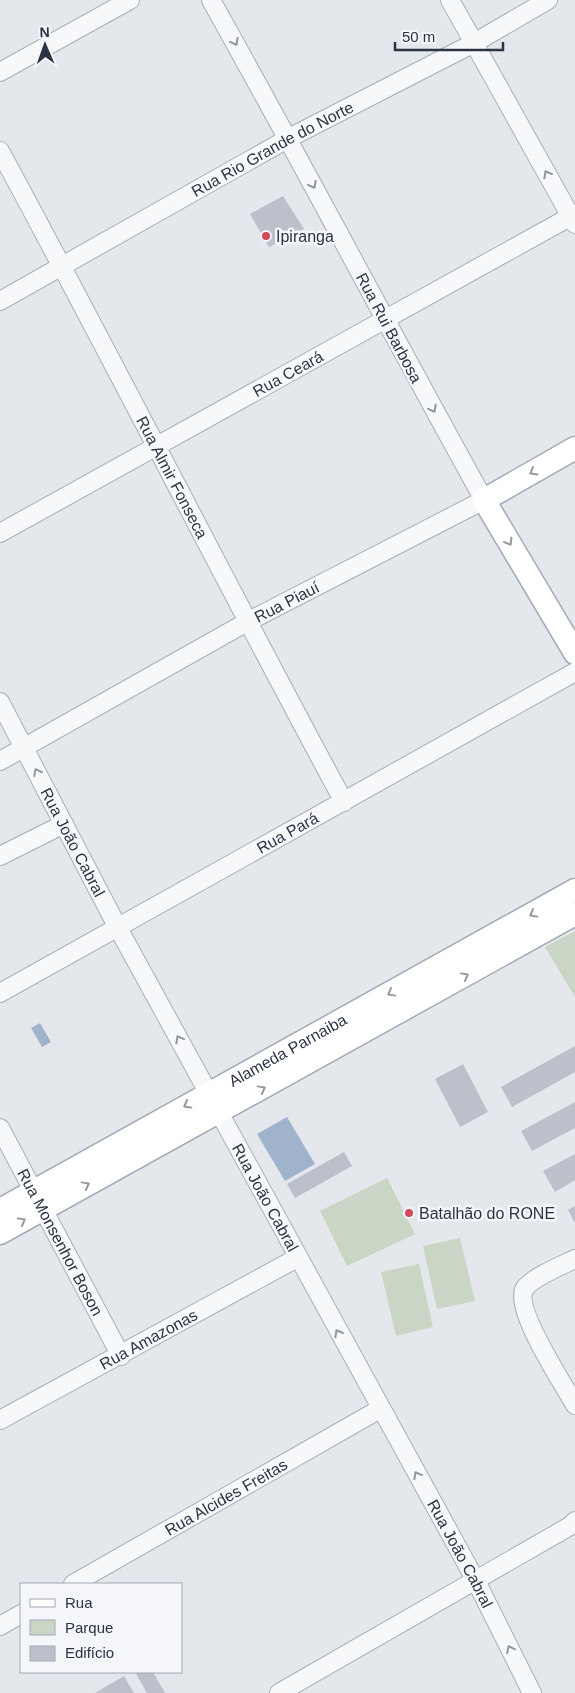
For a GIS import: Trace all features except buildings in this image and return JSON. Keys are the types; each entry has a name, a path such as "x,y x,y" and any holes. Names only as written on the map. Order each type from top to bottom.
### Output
{"main road":[{"name":"Rua Piauí","path":"484,500 575,448"},
{"name":"Rua Rui Barbosa","path":"484,500 575,653"},
{"name":"Alameda Parnaiba","path":"0,1210 38,1200 220,1113 429,984 575,890"},
{"name":"Alameda Parnaiba","path":"0,1232 38,1200 209,1093 575,914"}],"street":[{"path":"0,72 130,0"},
{"name":"Rua Rui Barbosa","path":"211,0 289,138 384,320 484,500"},
{"path":"450,0 574,218"},
{"name":"Rua Rio Grande do Norte","path":"0,301 62,264 289,138 474,43 548,0"},
{"name":"Rua Almir Fonseca","path":"0,150 62,264 247,622 344,802"},
{"name":"Rua Ceará","path":"0,533 156,445 574,218"},
{"name":"Rua Piauí","path":"0,761 247,622 484,500"},
{"name":"Rua Pará","path":"0,993 575,672"},
{"name":"Rua João Cabral","path":"0,702 118,928 297,1258 476,1581 532,1693"},
{"path":"0,856 64,824"},
{"name":"Rua Monsenhor Boson","path":"0,1128 122,1356"},
{"name":"Rua Amazonas","path":"0,1420 122,1356 297,1258"},
{"path":"575,1259 534,1280 525,1287 522,1294 528,1320 575,1405"},
{"name":"Rua Alcides Freitas","path":"75,1583 380,1409"},
{"path":"279,1693 476,1581 570,1526 575,1521"},
{"path":"0,1626 20,1615"}],"green space":[{"path":"575,931 575,997 545,947"},
{"path":"387,1178 415,1234 347,1266 320,1211"},
{"path":"460,1238 475,1301 437,1309 423,1246"},
{"path":"419,1264 433,1327 396,1336 381,1272"}],"water":[{"path":"40,1023 51,1042 42,1047 31,1028"},
{"path":"287,1117 315,1164 285,1181 257,1134"}],"place":[{"name":"Ipiranga","path":"266,236"},
{"name":"Batalhão do RONE","path":"409,1213"}]}
